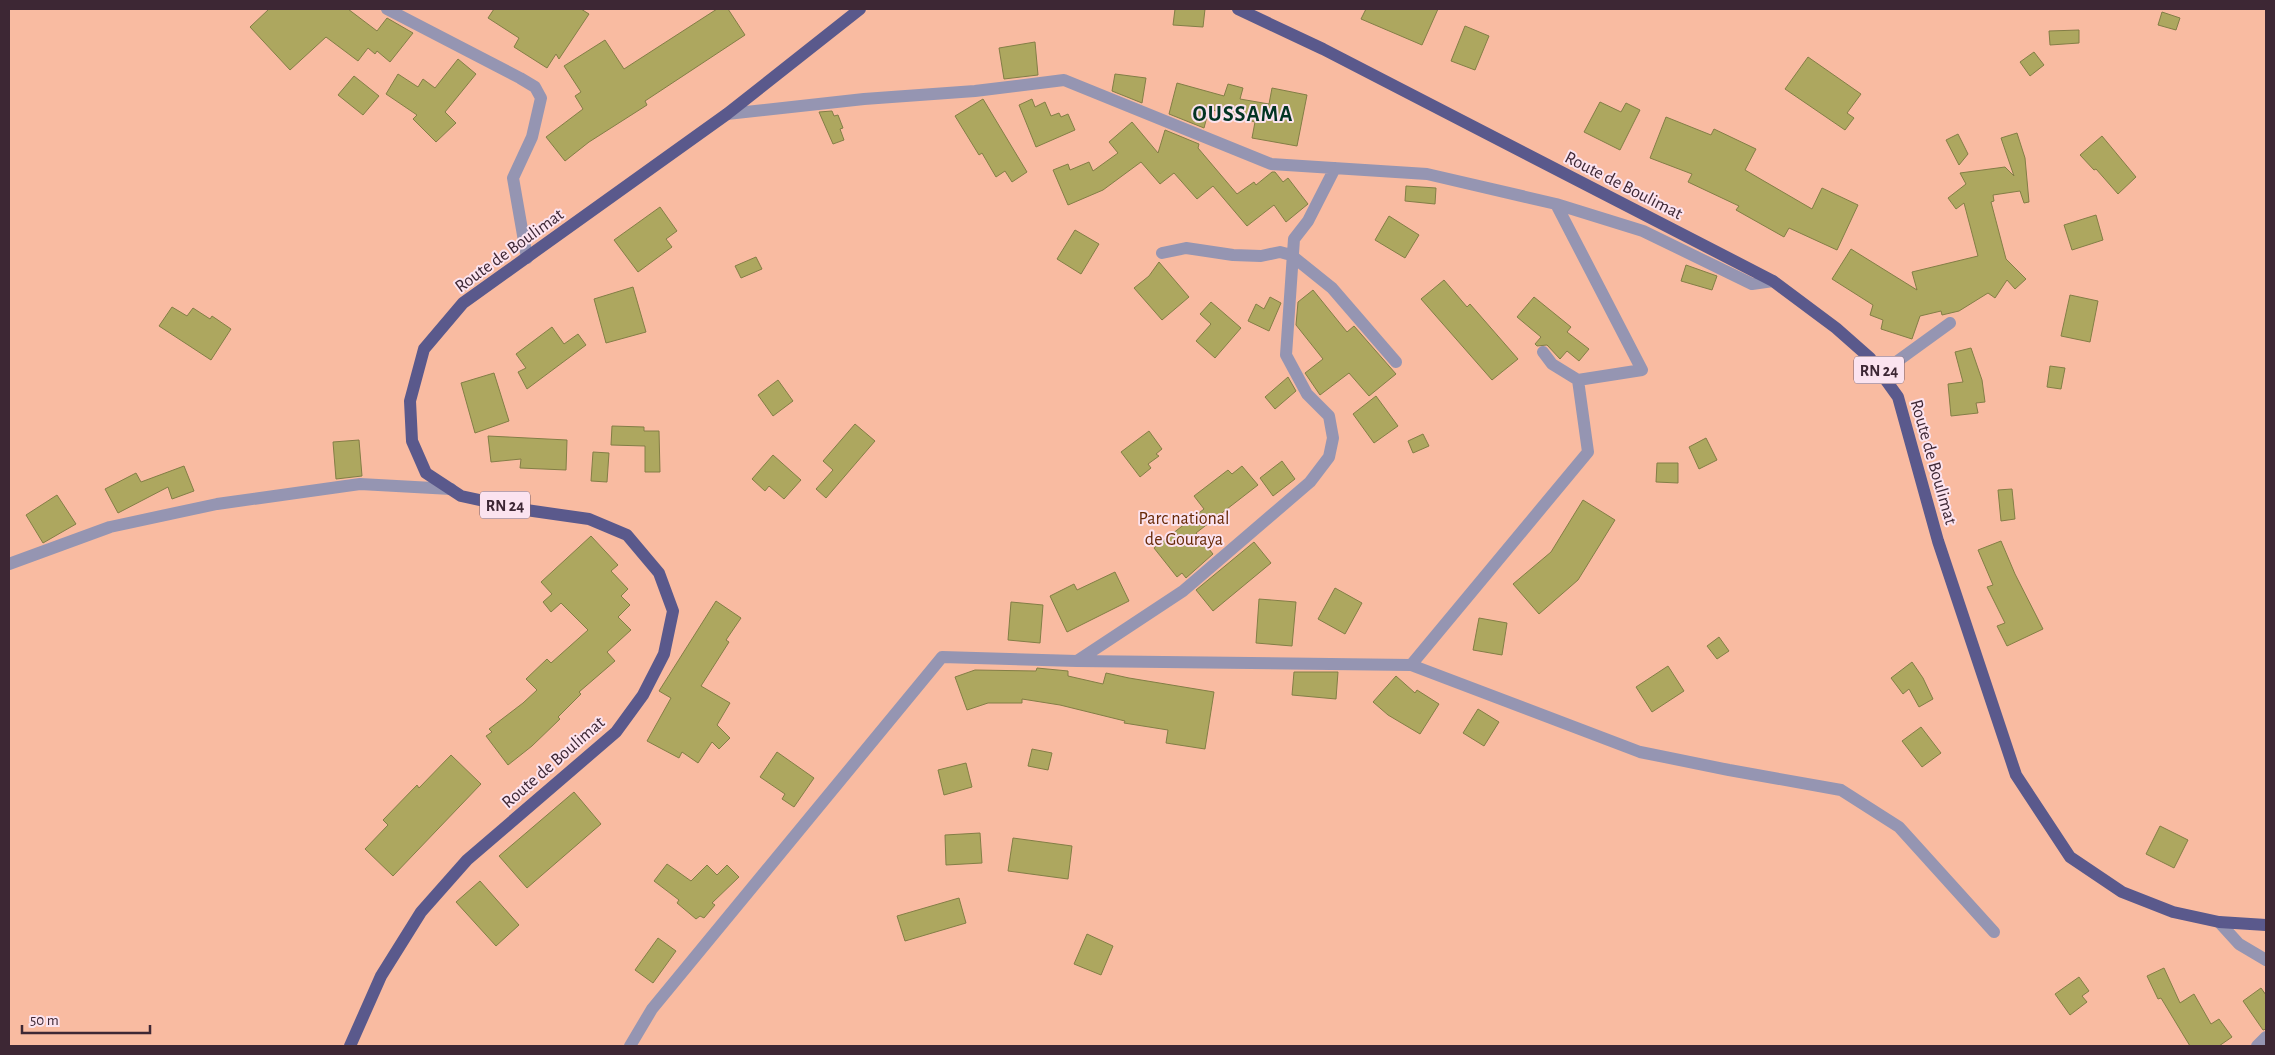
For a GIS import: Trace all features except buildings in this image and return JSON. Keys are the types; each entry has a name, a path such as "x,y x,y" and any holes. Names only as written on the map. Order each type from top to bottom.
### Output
{"main road":[{"name":"Route de Boulimat","path":"350,1046 381,976 421,912 467,860 616,732 643,695 664,654 673,611 659,573 626,535 590,519 526,510 461,496 426,473 412,441 410,400 424,349 464,303 727,114 860,9"},
{"name":"Route de Boulimat","path":"1238,9 1323,49 1773,281 1836,328 1870,358 1898,397 1938,541 2016,775 2070,856 2122,892 2173,912 2219,922 2266,924"}],"street":[{"path":"387,9 535,87 541,98 532,137 513,178 527,258"},
{"path":"727,114 864,99 975,91 1064,80 1271,164 1427,174 1556,204 1643,231 1752,284 1773,281"},
{"path":"1077,661 1183,591 1310,482 1328,457 1333,438 1328,416 1308,394 1286,355 1291,255 1294,239 1308,221 1335,168"},
{"path":"1543,352 1552,364 1578,380 1642,370 1556,204"},
{"path":"1162,253 1186,248 1233,255 1261,256 1280,252 1291,255 1332,288 1396,362"},
{"path":"1881,373 1950,323"},
{"path":"1410,664 1588,452 1578,380"},
{"path":"9,564 110,527 217,504 360,484 451,489"},
{"path":"630,1046 652,1009 942,657 1077,661 1410,664 1640,752 1841,790 1899,827 1994,932"},
{"path":"2219,922 2239,944 2266,960"},
{"path":"2257,1046 2266,1037"}],"green space":[{"name":"Parc national de Gouraya","path":"9,9 2266,9 2266,1046 9,1046"}],"district":[{"name":"OUSSAMA","path":"1243,113"}]}
